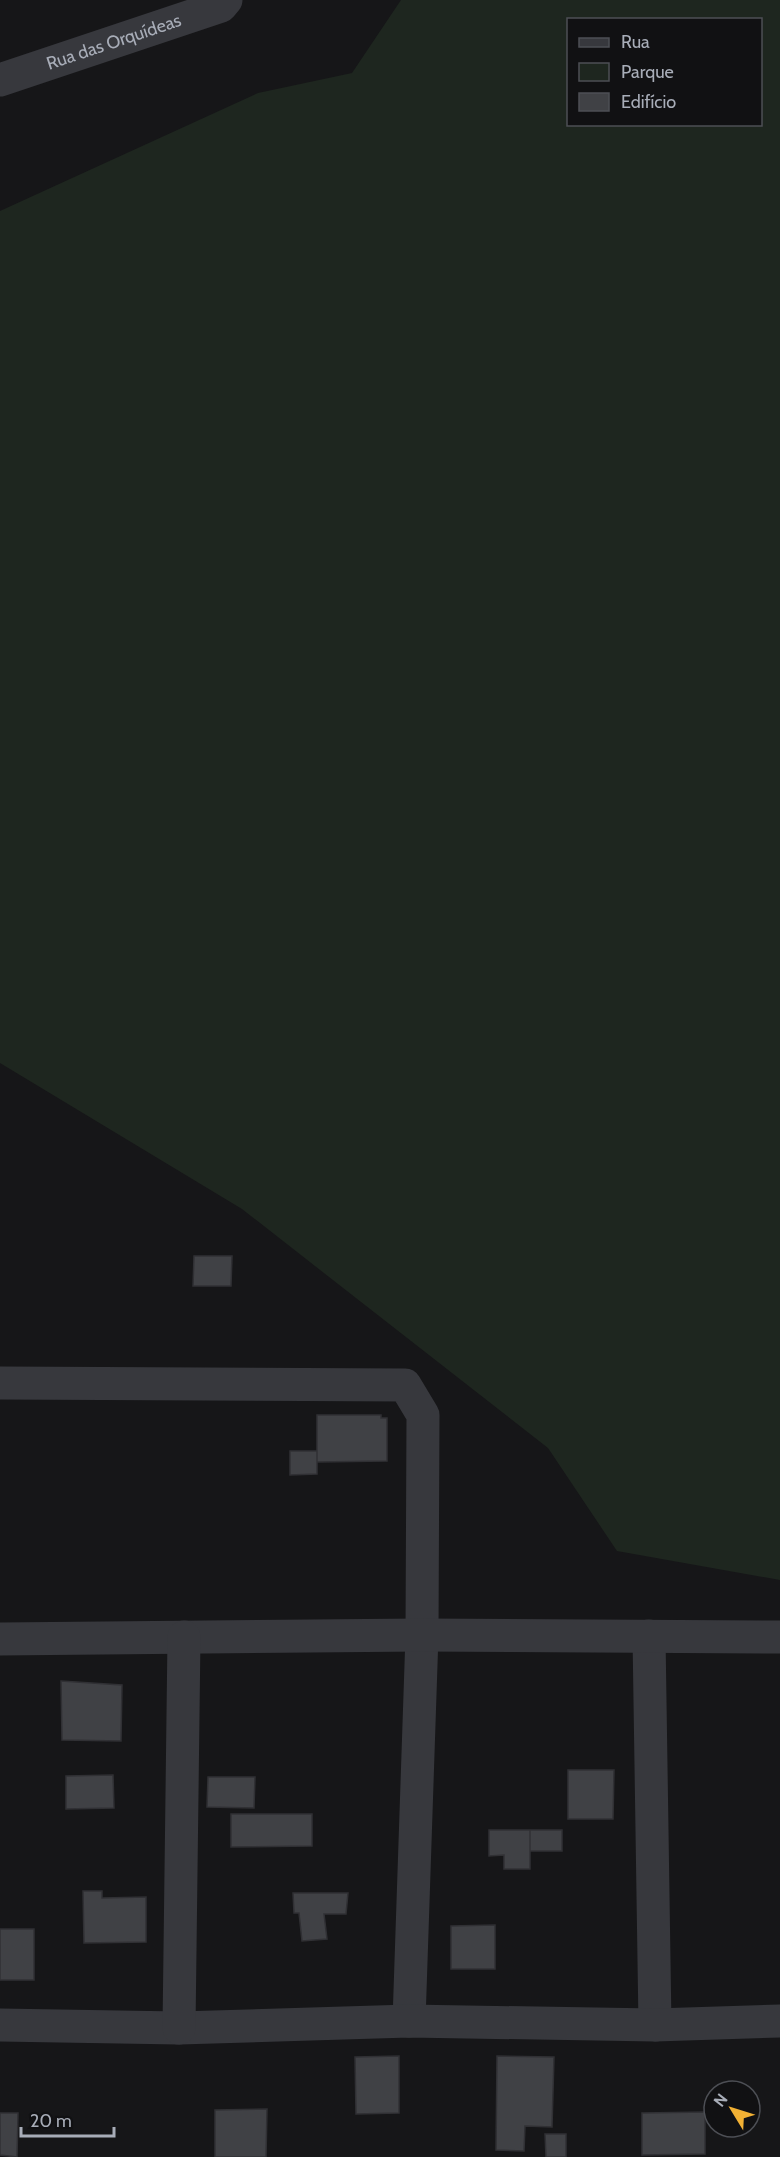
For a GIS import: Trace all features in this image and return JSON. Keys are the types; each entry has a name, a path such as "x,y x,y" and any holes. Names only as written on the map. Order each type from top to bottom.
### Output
{"street":[{"name":"Rua das Orquídeas","path":"0,80 221,6 226,0"},
{"path":"0,1383 405,1385 423,1415 422,1635 409,2020"},
{"path":"0,1639 422,1635 780,1637"},
{"path":"649,1636 656,2025"},
{"path":"178,2028 184,1637"},
{"path":"0,2025 178,2028 409,2020 656,2025 780,2021"}],"green space":[{"path":"401,0 780,0 780,1580 617,1551 548,1448 242,1209 0,1063 0,211 258,93 352,73"}],"building":[{"path":"194,1256 232,1256 231,1286 193,1286"},
{"path":"317,1415 381,1415 381,1418 387,1418 387,1461 317,1462"},
{"path":"290,1451 317,1451 317,1474 290,1475"},
{"path":"61,1681 122,1685 121,1741 62,1740"},
{"path":"568,1770 614,1770 613,1819 568,1819"},
{"path":"113,1775 114,1808 66,1809 66,1776"},
{"path":"208,1777 255,1777 254,1808 207,1807"},
{"path":"231,1814 312,1814 312,1846 231,1847"},
{"path":"489,1830 530,1830 530,1869 504,1869 504,1855 489,1856"},
{"path":"530,1830 562,1830 562,1851 530,1851"},
{"path":"83,1891 102,1891 102,1898 146,1897 146,1942 84,1943"},
{"path":"293,1893 348,1893 346,1914 324,1914 327,1939 302,1941 299,1913 294,1913"},
{"path":"495,1925 495,1969 451,1969 451,1926"},
{"path":"0,1929 34,1929 34,1980 0,1980"},
{"path":"399,2056 399,2113 356,2114 355,2057"},
{"path":"497,2056 554,2057 552,2127 525,2126 524,2151 496,2150"},
{"path":"267,2109 266,2157 215,2157 215,2110"},
{"path":"702,2112 702,2139 705,2139 705,2154 642,2155 642,2113"},
{"path":"0,2113 18,2113 17,2157 0,2155"},
{"path":"545,2134 566,2134 566,2157 546,2157"}]}
